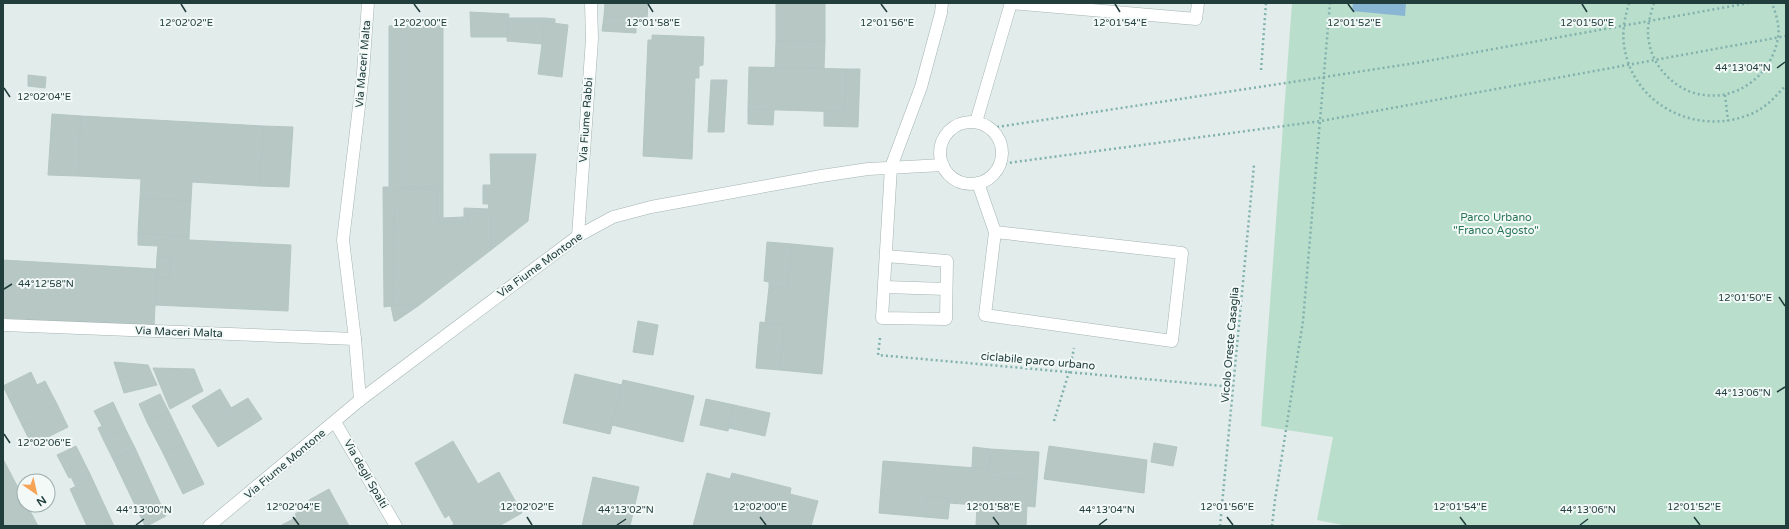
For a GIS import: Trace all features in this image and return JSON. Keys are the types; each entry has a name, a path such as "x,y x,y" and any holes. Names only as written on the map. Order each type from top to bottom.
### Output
{"street":[{"name":"Via Maceri Malta","path":"360,400 355,339 343,240 363,73 368,3"},
{"name":"Via Fiume Rabbi","path":"578,236 592,39 591,3"},
{"path":"886,256 947,261 946,319 882,318 891,167 921,87 941,13 942,3"},
{"path":"976,122 1011,3 1196,19 1198,3"},
{"path":"966,122 976,122 990,128 997,135 1001,144 1002,154 1000,164 995,173 978,183 967,183 957,180 949,174 943,165 941,147 950,131 966,122"},
{"name":"Via Fiume Montone","path":"209,526 360,400 578,236 613,216 651,207 821,176 891,167 943,165"},
{"path":"978,183 995,232 985,316 1172,341 1182,253 995,232"},
{"path":"884,287 946,289"},
{"name":"Via Maceri Malta","path":"3,325 355,339"},
{"name":"Via degli Spalti","path":"335,422 396,526"}],"path":[{"path":"1261,70 1266,3"},
{"path":"1272,526 1303,321 1330,3"},
{"path":"1629,3 1623,26 1624,46 1629,65 1641,87 1658,104 1680,116 1703,122 1728,121 1752,114 1773,100 1786,85"},
{"path":"1654,3 1648,22 1649,41 1655,60 1667,77 1684,89 1704,95 1725,95 1744,88 1761,75 1772,58 1778,38 1777,18 1772,3"},
{"path":"990,128 1499,49 1749,3"},
{"path":"1000,164 1321,122 1786,36"},
{"path":"1725,95 1728,121"},
{"name":"Vicolo Oreste Casaglia","path":"1220,526 1254,166"},
{"name":"ciclabile parco urbano","path":"882,318 878,355 1234,387"},
{"path":"1054,421 1069,372"}],"green space":[{"name":"Parco Urbano \"Franco Agosto\"","path":"1292,3 1786,3 1786,526 1348,526 1317,520 1333,437 1261,426"}],"water":[{"path":"1353,3 1406,3 1405,16 1352,11"}],"building":[{"path":"605,3 648,3 647,19 604,16"},
{"path":"776,3 825,3 825,42 776,41"},
{"path":"470,12 509,14 507,37 471,37"},
{"path":"604,16 636,18 636,33 602,31"},
{"path":"508,18 545,18 542,44 507,41"},
{"path":"545,18 555,19 555,23 545,22"},
{"path":"545,22 568,25 562,77 538,74"},
{"path":"400,25 400,187 443,186 443,218 464,217 464,208 488,209 489,204 483,204 483,185 491,185 490,154 536,154 528,221 491,250 491,213 469,213 468,222 437,222 437,189 395,190 393,305 418,306 394,321 391,306 384,307 383,187 389,187 389,26"},
{"path":"400,25 443,26 443,186 400,187"},
{"path":"652,35 704,37 703,65 699,66 699,78 695,78 692,159 643,156 648,40 652,40"},
{"path":"776,41 825,42 824,69 775,67"},
{"path":"749,67 846,69 845,112 748,109"},
{"path":"846,69 860,69 858,127 824,126 824,111 845,112"},
{"path":"28,75 46,77 45,88 28,86"},
{"path":"711,80 727,80 724,132 708,132"},
{"path":"748,109 774,110 773,125 748,124"},
{"path":"52,114 81,116 78,176 48,175"},
{"path":"81,116 263,126 260,186 192,182 191,201 140,198 141,179 78,176"},
{"path":"263,126 293,127 289,187 260,186"},
{"path":"437,189 437,222 468,222 469,213 491,213 491,250 418,306 393,305 395,190"},
{"path":"140,198 191,201 189,237 138,233"},
{"path":"138,233 189,237 189,240 291,245 288,311 155,305 156,277 170,278 171,257 157,256 158,246 138,245"},
{"path":"767,242 792,244 788,288 769,287 769,282 764,281"},
{"path":"792,244 833,248 822,374 780,370 784,325 765,323 769,287 788,288"},
{"path":"157,256 171,257 170,278 156,277"},
{"path":"3,260 157,269 154,326 3,318"},
{"path":"638,321 658,325 653,355 633,352"},
{"path":"760,322 784,325 780,370 756,368"},
{"path":"114,362 148,365 157,385 124,393"},
{"path":"153,368 194,369 203,391 170,409"},
{"path":"31,372 37,385 45,381 57,404 38,414 39,417 22,425 3,386"},
{"path":"575,374 622,385 610,434 563,423"},
{"path":"623,380 694,396 683,442 612,425"},
{"path":"220,389 233,411 206,428 192,406"},
{"path":"160,394 169,412 147,422 139,404"},
{"path":"248,398 262,419 218,447 206,428 233,411 231,408"},
{"path":"706,399 734,405 728,431 700,425"},
{"path":"113,402 125,428 103,439 98,428 102,426 94,411"},
{"path":"57,404 68,427 32,445 22,425 39,417 38,414"},
{"path":"734,405 770,413 765,436 729,428"},
{"path":"169,412 184,443 163,453 147,422"},
{"path":"125,428 135,448 113,459 103,439"},
{"path":"453,441 478,484 499,472 522,513 499,526 451,526 454,524 449,515 445,518 415,463"},
{"path":"184,443 204,484 183,494 163,453"},
{"path":"1154,443 1177,447 1173,466 1151,462"},
{"path":"76,446 90,474 78,480 81,484 76,487 71,477 69,478 57,455"},
{"path":"1049,446 1147,460 1144,493 1044,479"},
{"path":"973,447 990,449 989,469 972,468"},
{"path":"135,448 166,516 147,526 145,526 113,459"},
{"path":"990,449 1039,452 1037,481 989,477"},
{"path":"3,459 16,484 16,513 31,513 38,526 3,526"},
{"path":"883,461 989,469 989,477 1037,481 1035,507 1027,506 1026,526 976,526 977,505 949,503 950,499 926,497 925,517 879,513"},
{"path":"707,473 730,479 732,473 791,488 790,494 818,501 811,526 693,526"},
{"path":"90,474 114,526 87,526 70,489 81,484 78,480"},
{"path":"593,477 639,487 630,526 582,526"},
{"path":"329,489 349,526 280,526 297,517 295,514 311,504 309,500"},
{"path":"926,497 950,499 948,519 925,517"}]}
